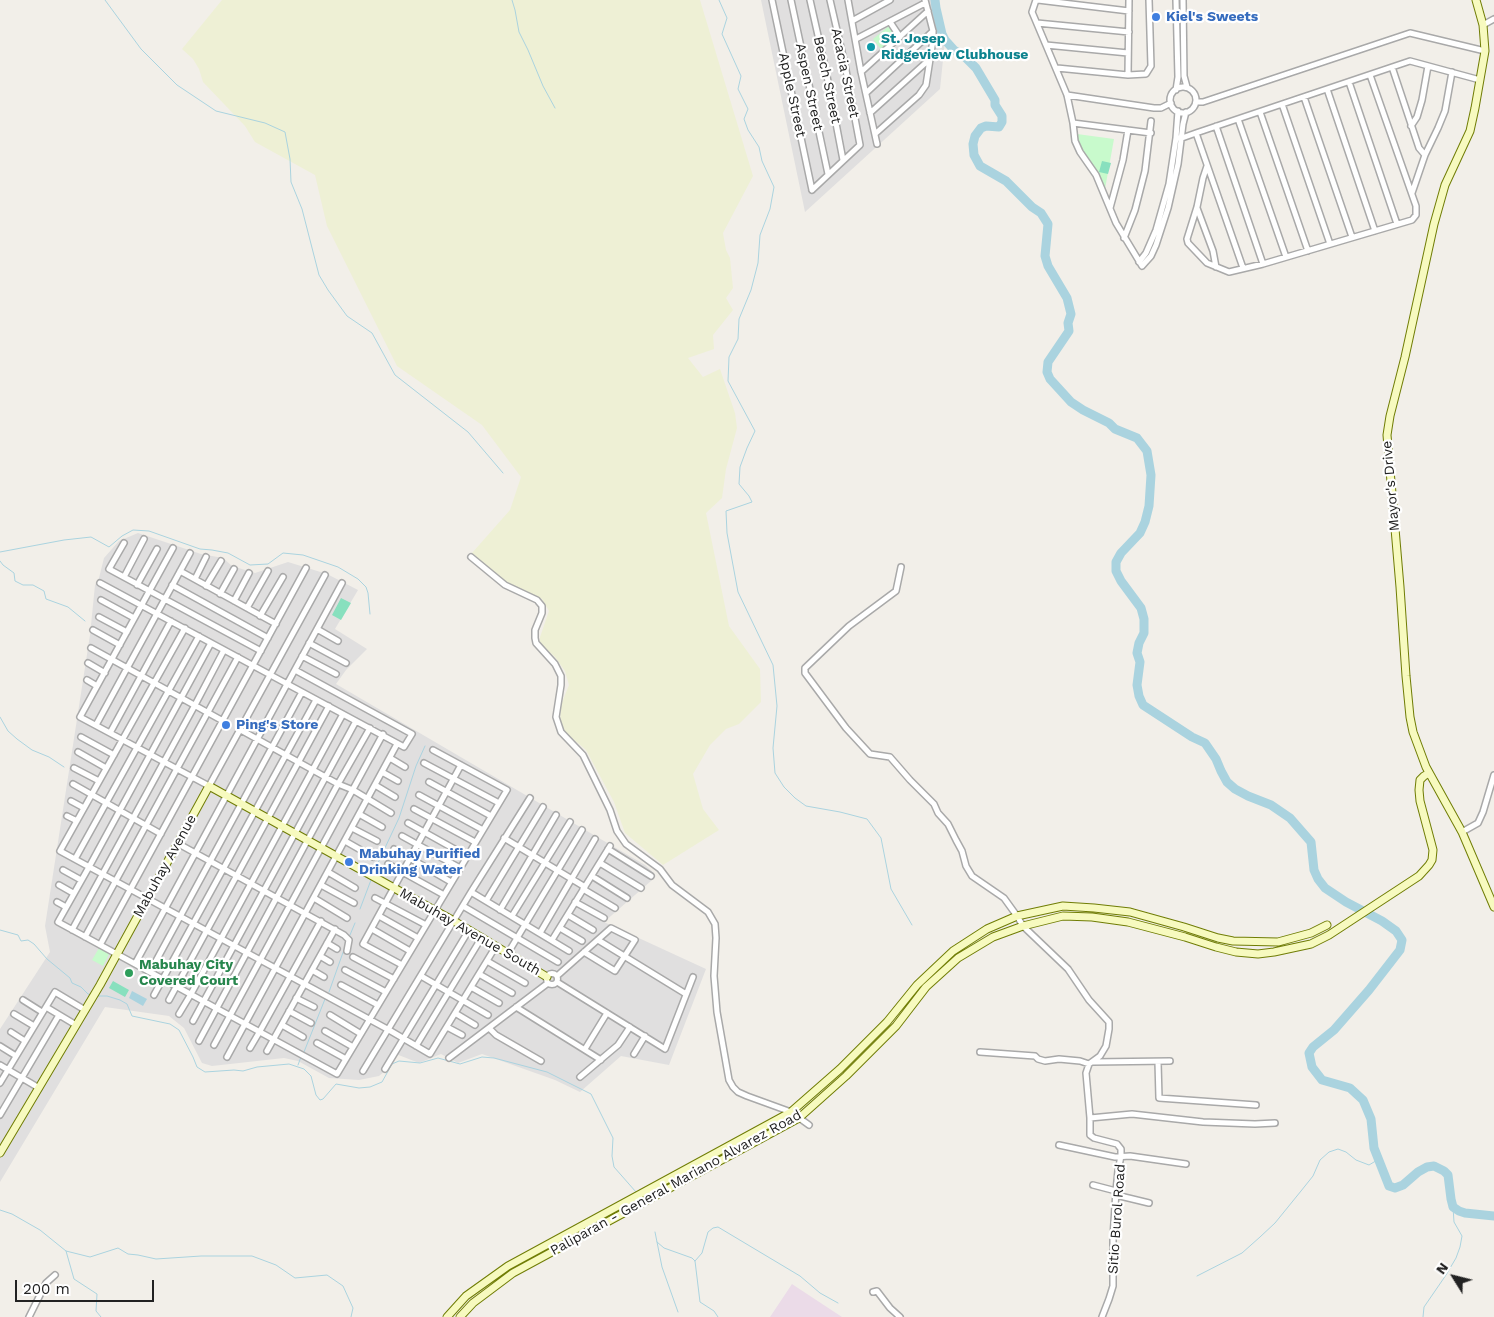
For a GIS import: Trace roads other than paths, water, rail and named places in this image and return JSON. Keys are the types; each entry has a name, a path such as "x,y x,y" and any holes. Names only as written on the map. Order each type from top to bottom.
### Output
{"street":[{"name":"Apple Street","path":"772,0 812,190 828,174"},
{"name":"Aspen Street","path":"790,0 828,174"},
{"name":"Beech Street","path":"810,0 844,160"},
{"name":"Acacia Street","path":"830,0 845,65 860,146 844,160"},
{"path":"852,20 890,0"},
{"path":"1129,11 1037,0 1032,12 1067,95 1075,141 1080,152 1096,175 1109,209 1139,262 1150,243 1158,222 1186,112"},
{"path":"1128,75 1129,0"},
{"path":"1057,68 1144,75 1151,66 1149,0"},
{"path":"1176,0 1178,77 1176,90"},
{"path":"1183,0 1184,76 1187,88"},
{"name":"Mayor's Drive","path":"1476,0 1484,25 1485,51 1470,130 1445,185 1434,224 1387,435 1410,717 1413,732 1429,773 1462,832 1494,908"},
{"path":"849,1 861,72 877,144"},
{"path":"856,39 890,22 925,1 933,31 931,58 924,88 919,95 875,134"},
{"path":"861,72 928,11"},
{"path":"1484,25 1494,19"},
{"path":"890,22 900,37"},
{"path":"1037,23 1128,32"},
{"path":"866,93 933,31"},
{"path":"1196,102 1203,102 1410,33 1485,51"},
{"path":"1046,45 1128,54"},
{"path":"870,113 931,58"},
{"path":"1179,138 1410,61 1480,80"},
{"path":"1412,126 1422,100 1428,66"},
{"path":"1392,67 1419,148 1426,154"},
{"path":"1411,193 1445,111 1452,72"},
{"path":"1207,166 1187,239 1188,243 1207,263 1229,272 1263,264 1412,220 1416,215 1416,206 1370,75"},
{"path":"1349,82 1397,224"},
{"path":"1183,87 1187,88 1194,92 1196,102 1193,108 1186,112 1178,111 1171,103 1171,96 1176,90 1183,87"},
{"path":"1326,90 1375,231"},
{"path":"1067,95 1154,108 1161,108 1171,103"},
{"path":"1304,97 1352,237"},
{"path":"1282,104 1330,244"},
{"path":"1178,111 1179,138"},
{"path":"1260,112 1308,250"},
{"path":"1238,119 1286,257"},
{"path":"1124,238 1137,202 1145,171 1152,121"},
{"path":"1073,123 1151,133"},
{"path":"1216,126 1263,264"},
{"path":"1109,209 1124,160 1128,130"},
{"path":"1196,133 1243,268"},
{"path":"828,174 844,160"},
{"path":"1197,207 1213,251 1216,267"},
{"path":"124,577 144,539"},
{"path":"124,544 109,569 261,651"},
{"path":"173,548 80,717 209,786"},
{"path":"137,585 157,549"},
{"path":"96,725 190,553"},
{"path":"195,579 206,557"},
{"path":"471,558 505,585 537,600 542,606 542,613 534,638 536,643 555,664 561,676 556,717 562,732 583,755 610,810 617,831 626,844 660,869 672,885 708,912 715,924 714,976 717,1012 729,1080 738,1092 791,1112 808,1125"},
{"path":"206,586 221,561"},
{"path":"901,567 896,591 850,626 805,668 805,673 846,728 870,754 890,757 934,804 938,813 948,824 972,876 1004,898 1023,926 1068,969 1088,1000 1109,1022 1106,1046 1100,1056 1091,1063"},
{"path":"100,945 306,568"},
{"path":"220,594 234,569"},
{"path":"180,571 276,624"},
{"path":"247,608 268,571"},
{"path":"234,601 250,573"},
{"name":"Mabuhay Avenue","path":"0,1152 118,954 325,575"},
{"path":"260,616 283,577"},
{"path":"100,583 404,747 412,734 294,670"},
{"path":"135,964 342,583"},
{"path":"172,585 268,638"},
{"path":"101,600 134,618"},
{"path":"99,617 127,632"},
{"path":"110,733 171,621"},
{"path":"185,628 60,851 370,1019 430,1054 496,946"},
{"path":"317,629 338,641"},
{"path":"93,630 120,645"},
{"path":"74,859 199,636"},
{"path":"211,643 90,867 73,893 58,922 337,1074 507,790 433,750"},
{"path":"309,643 346,662"},
{"path":"91,648 223,721"},
{"path":"72,930 224,650"},
{"path":"302,656 336,674"},
{"path":"85,937 238,657"},
{"path":"88,664 105,673"},
{"path":"86,680 97,686"},
{"path":"150,972 302,692"},
{"path":"154,995 316,700"},
{"path":"169,1000 329,706"},
{"path":"179,1014 342,714"},
{"path":"193,1021 356,721"},
{"path":"199,1041 370,728"},
{"path":"240,729 338,784 353,790 391,813"},
{"path":"214,1045 383,734"},
{"path":"81,736 114,755"},
{"path":"227,1057 397,744"},
{"path":"78,752 106,768"},
{"path":"390,758 405,767"},
{"path":"424,763 499,803"},
{"path":"402,966 363,944 461,765"},
{"path":"74,768 99,781"},
{"path":"382,772 398,781"},
{"name":"Paliparan - General Mariano Alvarez Road","path":"460,1317 473,1303 513,1272 799,1118 846,1076 896,1026 926,987 958,958 993,937 1023,926 1063,916 1092,917 1128,922 1236,952 1258,954 1311,944 1329,935 1419,876 1429,865 1432,860 1433,850 1420,801 1419,790 1420,780 1429,773"},
{"path":"1462,832 1478,823 1494,775"},
{"path":"429,782 491,816"},
{"path":"73,784 161,834"},
{"path":"375,785 395,797"},
{"name":"Mabuhay Avenue South","path":"209,786 482,937 548,980"},
{"path":"419,794 483,830"},
{"path":"363,1071 530,798"},
{"path":"71,801 84,808"},
{"path":"486,901 543,807"},
{"path":"414,809 475,842"},
{"path":"359,814 382,827"},
{"path":"500,910 556,815"},
{"path":"68,816 77,821"},
{"path":"512,916 570,822"},
{"path":"408,823 467,856"},
{"path":"352,828 377,841"},
{"path":"508,953 582,830"},
{"path":"402,836 417,846 460,868"},
{"path":"504,838 571,878 615,908"},
{"path":"540,933 595,839"},
{"path":"345,841 373,857"},
{"path":"177,843 335,929 349,940 347,951"},
{"path":"552,940 609,848 651,876"},
{"path":"394,849 451,882"},
{"path":"600,863 641,888"},
{"path":"388,864 444,895"},
{"path":"63,870 81,880"},
{"path":"328,872 355,888"},
{"path":"592,876 627,898"},
{"path":"321,885 354,903"},
{"path":"60,886 73,893"},
{"path":"471,892 569,951"},
{"path":"314,898 348,918"},
{"path":"375,898 426,925"},
{"path":"57,902 66,907"},
{"path":"576,902 604,918"},
{"path":"463,906 558,962"},
{"name":"Paliparan - General Mariano Alvarez Road","path":"447,1317 466,1296 508,1266 791,1112 840,1069 887,1022 917,986 953,951 987,929 1017,916 1063,906 1130,912 1233,941 1278,942 1327,925"},
{"path":"568,915 593,930"},
{"path":"378,916 418,938"},
{"path":"250,1048 321,921"},
{"path":"560,928 582,941"},
{"path":"557,982 557,976 584,952 598,940 611,928 635,940 615,971 584,952"},
{"path":"266,1051 335,929"},
{"path":"372,929 410,951"},
{"path":"385,1069 469,930"},
{"path":"416,1046 482,937"},
{"path":"598,940 686,994"},
{"path":"327,943 337,949"},
{"path":"320,956 330,962"},
{"path":"353,957 394,979"},
{"path":"487,961 525,983"},
{"path":"312,970 324,977"},
{"path":"345,970 386,992"},
{"path":"479,974 512,993"},
{"path":"449,1058 516,1008 548,980 552,974 557,976"},
{"path":"421,976 488,1016"},
{"path":"557,982 665,1048 693,977"},
{"path":"548,980 552,985 557,982"},
{"path":"341,985 378,1005"},
{"path":"471,987 499,1003"},
{"path":"0,1083 55,992 85,1010"},
{"path":"296,998 314,1007"},
{"path":"23,1000 60,1015 76,1024"},
{"path":"516,1008 601,1060"},
{"path":"289,1011 311,1023"},
{"path":"455,1013 475,1025"},
{"path":"585,1050 607,1013"},
{"path":"14,1014 34,1026"},
{"path":"0,1115 60,1015"},
{"path":"330,1015 361,1034"},
{"path":"282,1025 303,1037"},
{"path":"447,1026 462,1035"},
{"path":"580,1077 618,1045 630,1027"},
{"path":"489,1028 496,1035 541,1061"},
{"path":"324,1031 353,1047"},
{"path":"11,1032 25,1041"},
{"path":"634,1054 645,1036"},
{"path":"317,1043 346,1059"},
{"path":"0,1046 16,1056"},
{"path":"980,1052 1035,1056 1045,1062 1059,1059 1091,1063 1170,1061"},
{"path":"1158,1062 1158,1096 1161,1099 1256,1105"},
{"name":"Sitio Burol Road","path":"1091,1063 1086,1073 1090,1135 1094,1138 1117,1144 1121,1149 1122,1156 1116,1193 1113,1238 1113,1286 1102,1317"},
{"path":"0,1065 38,1088"},
{"path":"1090,1118 1132,1114 1203,1122 1275,1123"},
{"path":"1059,1145 1100,1152 1115,1157 1122,1156 1186,1164"},
{"path":"1093,1185 1149,1203"},
{"path":"29,1317 46,1283 55,1275"},
{"path":"873,1292 877,1291 890,1308 900,1317"}],"water":[{"path":"132,991 147,999 143,1006 129,998"}],"waterway":[{"path":"105,0 141,49 177,85 216,111 265,123 285,132 290,159 291,182 302,209 319,275 328,290 347,316 372,333 395,375 468,432 503,473"},
{"path":"512,0 519,32 555,108"},
{"path":"719,0 727,18 722,34 741,76 738,89 748,109 744,119 748,130 759,147 762,161 774,187 770,209 760,235 758,263 751,290 739,319 738,339 729,357 728,381 755,431 740,467 739,484 752,502 726,511 727,533 738,592 773,665 777,706 773,748 775,773 784,787 806,806 867,819 881,838 891,889 912,925"},
{"path":"935,0 945,40 976,68 1002,116 1002,122 999,127 986,126 981,128 975,136 973,144 974,155 980,166 1006,181 1032,207 1041,213 1048,224 1045,256 1048,266 1067,298 1071,314 1068,323 1069,331 1048,362 1047,372 1050,379 1071,402 1109,423 1115,429 1137,438 1147,451 1151,475 1149,506 1145,522 1140,533 1121,553 1116,562 1116,571 1141,608 1144,619 1144,633 1137,653 1140,662 1137,685 1143,705 1192,737 1205,743 1216,759 1227,782 1235,789 1271,805 1290,818 1311,842 1314,870 1325,888 1396,931 1402,940 1400,950 1369,990 1334,1030 1313,1047 1309,1053 1312,1067 1322,1080 1350,1088 1363,1100 1371,1119 1374,1148 1389,1186 1395,1188 1403,1185 1418,1172 1427,1167 1434,1166 1448,1175 1453,1207 1465,1213 1494,1216"},
{"path":"0,552 91,537 109,547 133,530 149,531 200,549 228,553 250,565 268,564 283,553 303,555 338,567 358,579 366,587 370,614"},
{"path":"0,561 14,573 15,581 23,585 33,585 44,591 46,599 68,607 85,621"},
{"path":"0,717 8,731 17,739 32,750 49,757 64,767"},
{"path":"376,867 399,818 416,766 425,746"},
{"path":"360,909 371,880"},
{"path":"350,935 355,923"},
{"path":"0,930 18,935 21,941 28,940 34,944 47,959 70,978 72,983 91,995"},
{"path":"329,992 346,944"},
{"path":"98,996 107,996 127,1004 132,1016 170,1024 179,1030 197,1067 205,1072 243,1071 257,1067 289,1064 304,1069 311,1076 316,1095 320,1100 336,1084 359,1088 370,1087 382,1082 392,1064 399,1061 420,1063 438,1058 460,1064 482,1057 494,1058 547,1072 591,1094 613,1138 612,1156 614,1167 636,1192"},
{"path":"304,1052 325,999"},
{"path":"298,1065 301,1057"},
{"path":"1197,1276 1242,1253 1275,1223 1313,1176 1320,1160 1329,1152 1338,1149 1346,1152 1356,1160 1369,1165 1379,1159"},
{"path":"1423,1317 1424,1307 1446,1275 1460,1247 1462,1236 1454,1222 1453,1207"},
{"path":"0,1210 12,1214 40,1230 66,1251 90,1257 118,1248 128,1254 156,1259 201,1256 252,1256 276,1265 295,1278 327,1275 343,1286 353,1308 351,1317"},
{"path":"695,1261 702,1253 708,1232 718,1227 800,1276 820,1293 838,1303"},
{"path":"655,1232 662,1267 678,1312"},
{"path":"657,1242 664,1248 692,1258 695,1261 700,1302 714,1311 718,1317"},
{"path":"66,1251 74,1279 97,1294 96,1311 101,1317"}],"place":[{"name":"Kiel's Sweets","path":"1156,17"},
{"name":"St. Josep Ridgeview Clubhouse","path":"871,47"},
{"name":"Ping's Store","path":"226,725"},
{"name":"Mabuhay Purified Drinking Water","path":"349,862"},
{"name":"Mabuhay City Covered Court","path":"129,973"}]}
